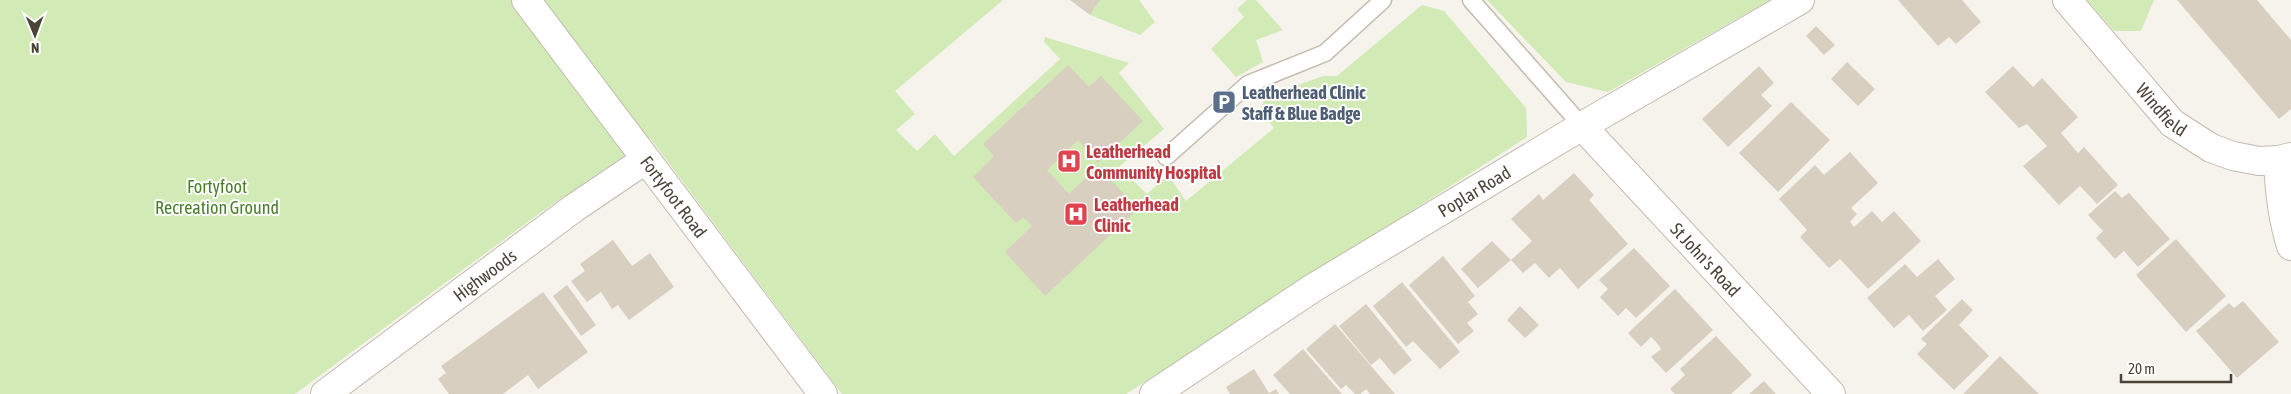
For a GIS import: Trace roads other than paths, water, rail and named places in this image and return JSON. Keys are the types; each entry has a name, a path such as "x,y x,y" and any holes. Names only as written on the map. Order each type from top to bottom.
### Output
{"street":[{"name":"Fortyfoot Road","path":"526,0 823,394"},
{"name":"Poplar Road","path":"1154,394 1313,288 1582,126 1800,0"},
{"name":"Windfield","path":"2067,0 2172,123 2212,148 2259,161 2285,158"},
{"name":"St John's Road","path":"1582,126 1831,394"},
{"path":"2285,158 2283,215 2291,246"},
{"name":"Highwoods","path":"325,394 574,208 645,160"}],"lane":[{"path":"1166,157 1248,84 1325,53 1383,0"},
{"path":"1471,0 1582,126"}],"place":[{"name":"Leatherhead Clinic Staff & Blue Badge","path":"1224,102"},
{"name":"Leatherhead Community Hospital","path":"1069,161"},
{"name":"Leatherhead Clinic","path":"1076,214"}],"park label":[{"name":"Fortyfoot Recreation Ground","path":"217,196"}]}
